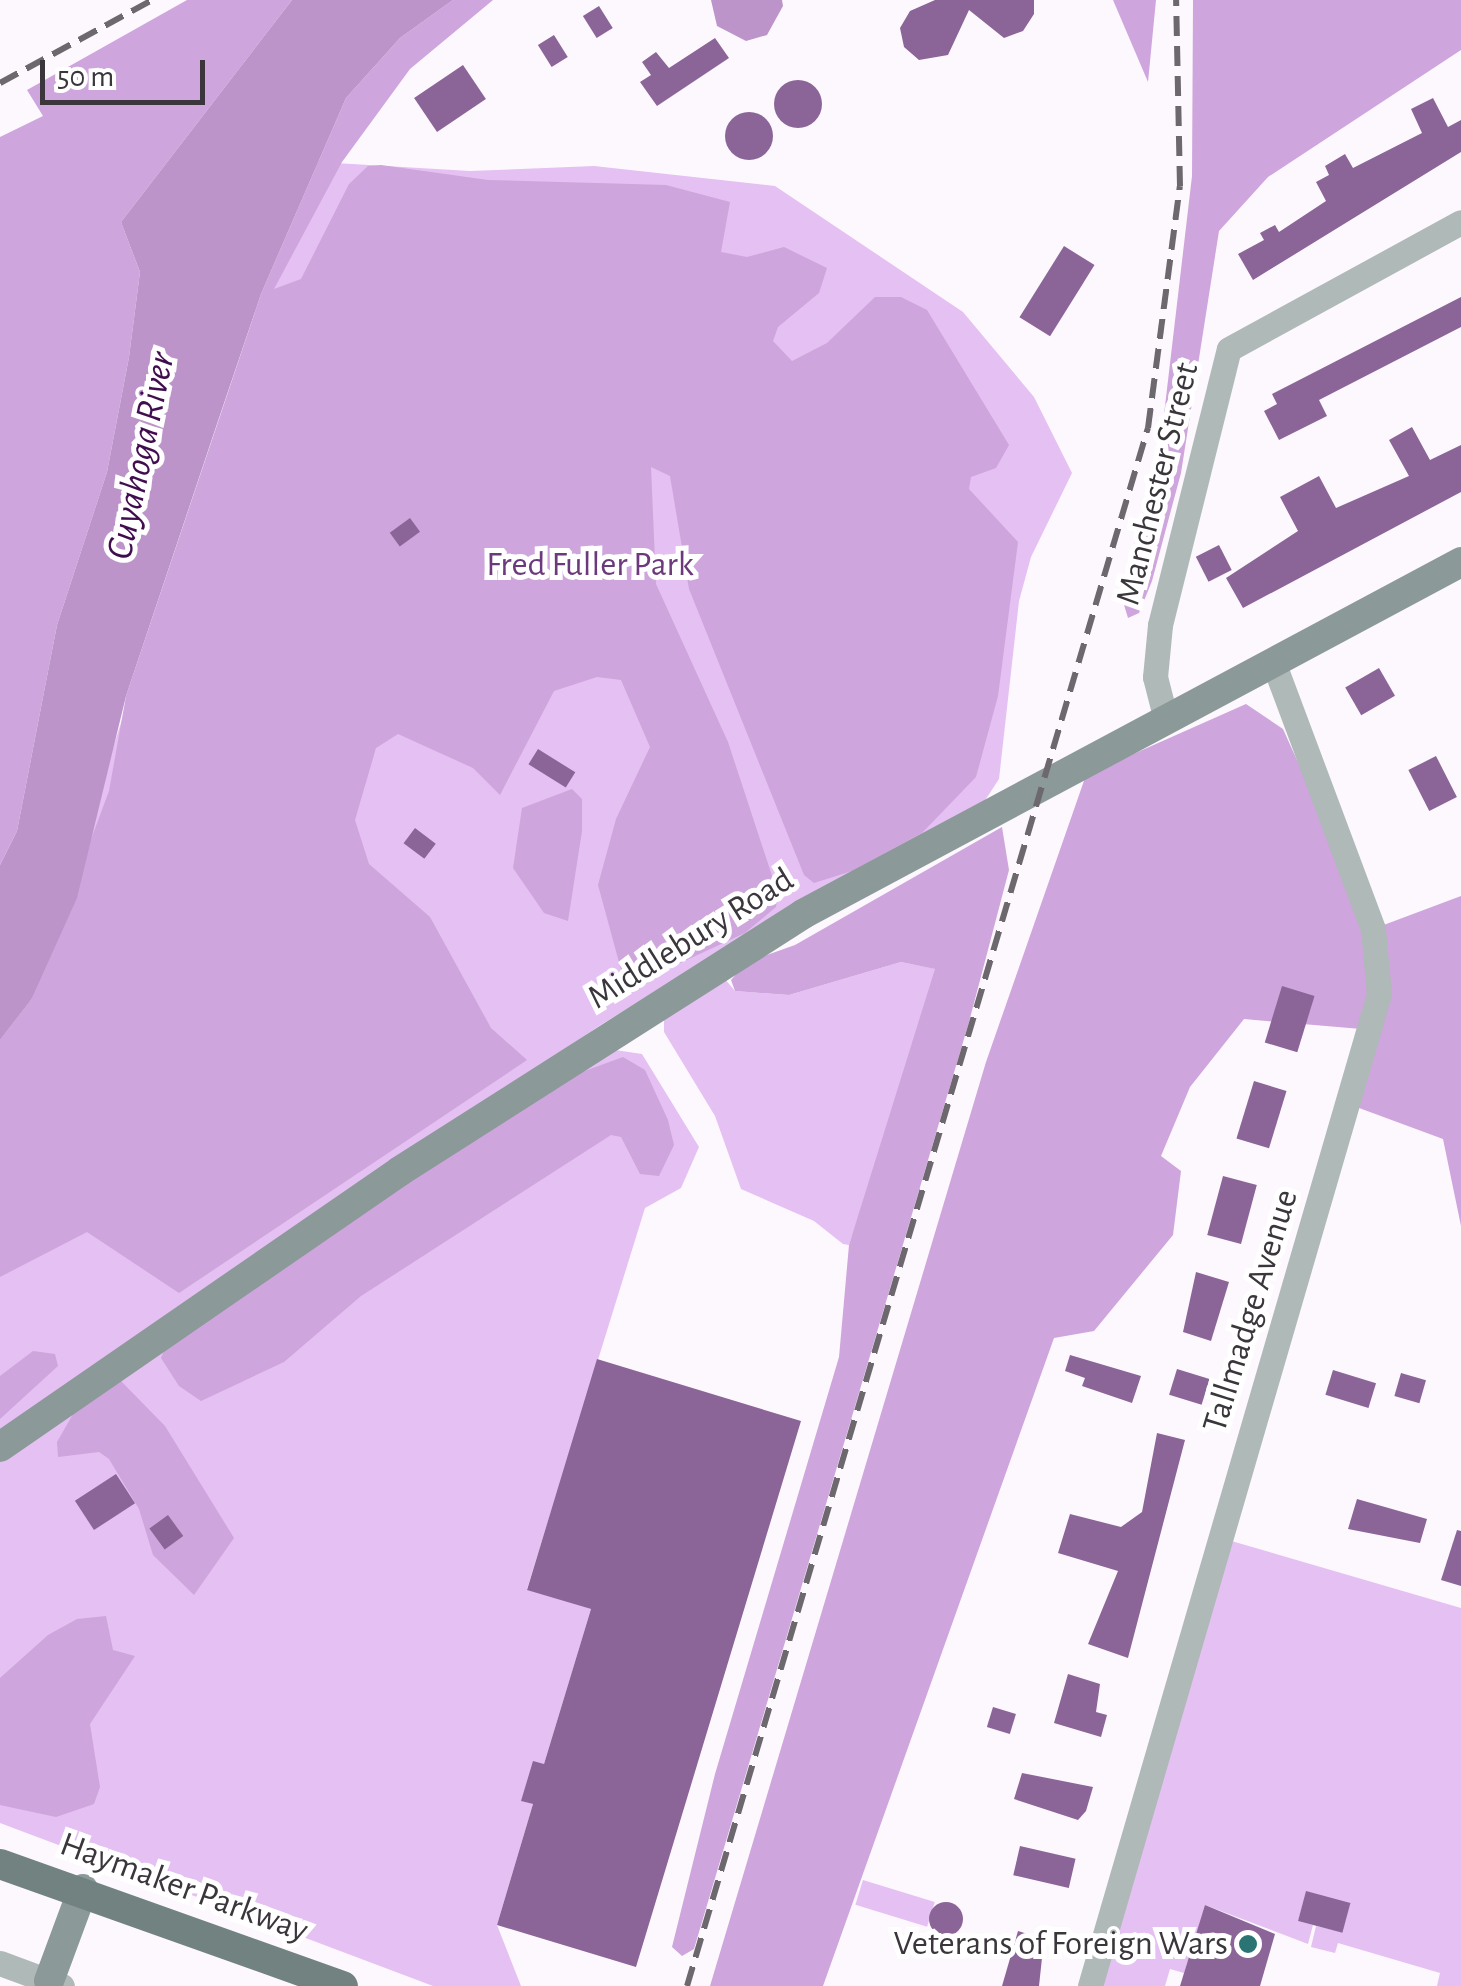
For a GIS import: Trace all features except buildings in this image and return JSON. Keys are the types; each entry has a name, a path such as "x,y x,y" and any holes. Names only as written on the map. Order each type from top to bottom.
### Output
{"main road":[{"name":"Haymaker Parkway","path":"0,1864 82,1889 343,1986"}],"street":[{"name":"Manchester Street","path":"1166,720 1156,678 1160,626 1229,349 1461,222"},
{"name":"Middlebury Road","path":"0,1447 628,1021 893,862 1461,562"},
{"name":"Tallmadge Avenue","path":"1090,1986 1379,994 1373,930 1273,662"},
{"path":"0,1963 55,1983 82,1889"}],"green space":[{"path":"187,0 292,0 121,222 140,272 129,357 107,472 57,625 17,831 0,865 0,137 43,116 27,90"},
{"name":"Fred Fuller Park","path":"453,0 493,0 410,69 342,162 274,289 301,279 349,184 368,166 381,165 488,180 666,185 730,202 721,252 747,257 784,247 827,268 819,293 778,327 773,341 792,361 827,343 875,297 901,297 927,310 1009,445 996,468 971,477 969,489 1018,542 998,696 976,777 922,833 852,871 814,883 804,875 689,589 670,476 651,467 656,584 728,742 778,894 776,907 745,933 626,988 598,885 616,819 650,747 621,680 597,677 554,691 500,795 473,768 398,734 376,748 355,820 369,864 430,917 491,1028 527,1060 179,1293 87,1232 0,1277 0,1040 31,1000 109,791 126,696 261,294 346,98 400,38"},
{"path":"1113,0 1156,0 1148,82"},
{"path":"1193,0 1461,0 1461,50 1268,177 1219,231 1181,473 1152,581 1139,613 1128,618 1121,595 1161,440 1192,176"},
{"name":"Fred Fuller Park","path":"318,162 470,171 594,166 775,186 963,312 1034,397 1072,473 1031,557 1019,601 999,779 982,805 771,920 599,1026 0,1432 0,1040 31,1000 182,535"},
{"path":"1246,704 1283,729 1373,929 1461,896 1461,1226 1443,1139 1351,1105 1373,1030 1244,1019 1190,1087 1161,1156 1181,1171 1173,1235 1094,1331 1054,1338 823,1986 710,1986 986,1062 1086,775"},
{"path":"572,789 582,799 582,831 568,921 544,913 513,868 522,808"},
{"path":"1002,827 1009,870 969,1022 694,1949 682,1956 672,1947 715,1774 839,1357 849,1245 935,969 901,962 789,995 735,991 731,980 747,962 795,945"},
{"path":"901,962 936,969 885,1139 849,1245 843,1244 814,1221 741,1189 715,1116 664,1032 664,1015 724,978 735,991 789,995"},
{"path":"602,1048 642,1054 699,1147 681,1188 645,1208 527,1589 591,1609 544,1764 522,1801 533,1804 497,1925 521,1986 433,1986 0,1823 0,1459"},
{"path":"623,1057 645,1070 668,1120 674,1145 659,1176 640,1174 621,1137 611,1135 361,1296 284,1362 201,1401 179,1386 161,1358 166,1346 468,1143 582,1072"},
{"path":"33,1351 55,1354 58,1366 0,1419 0,1376"},
{"path":"118,1378 165,1426 234,1538 194,1595 153,1555 139,1509 109,1459 99,1452 58,1457 57,1442 73,1414"},
{"path":"1228,1540 1461,1608 1461,1986 1437,1986 1440,1973 1338,1943 1335,1953 1311,1947 1316,1926 1342,1932 1350,1904 1306,1892 1298,1921 1313,1925 1308,1944 1205,1905 1208,1959 1190,1954 1184,1973 1170,1969 1165,1986 1103,1986"},
{"path":"106,1616 113,1650 135,1656 90,1724 100,1787 94,1804 56,1817 0,1805 0,1678 48,1635 77,1619"},
{"path":"863,1880 935,1902 927,1927 855,1905"}],"water":[{"name":"Cuyahoga River","path":"292,0 453,0 400,38 346,98 261,294 219,418 126,696 77,898 31,1000 0,1040 0,865 17,831 57,625 107,472 129,357 140,272 121,222"},
{"path":"711,0 782,0 783,6 767,35 746,41 717,26"}],"railway":[{"path":"0,83 152,0"},
{"path":"687,1986 1148,428 1180,186 1176,0"}],"place":[{"name":"Veterans of Foreign Wars","path":"1248,1944"}]}
